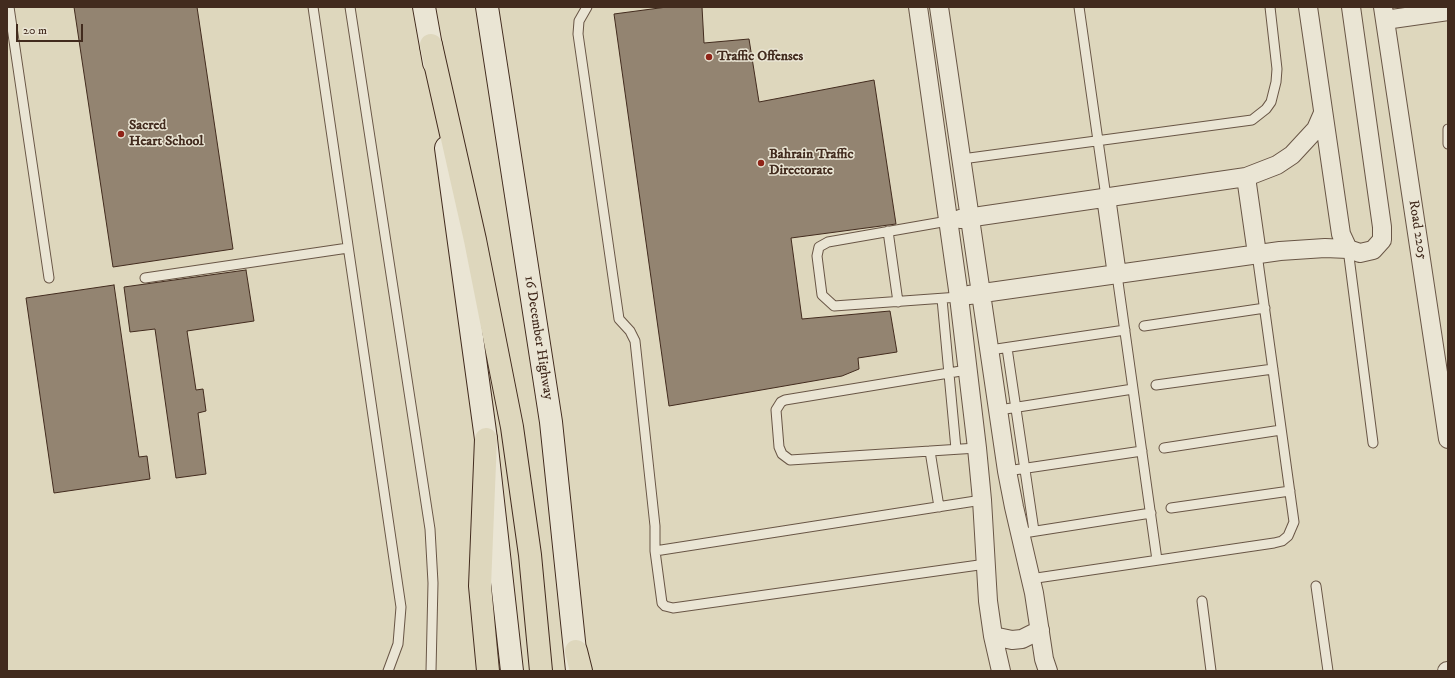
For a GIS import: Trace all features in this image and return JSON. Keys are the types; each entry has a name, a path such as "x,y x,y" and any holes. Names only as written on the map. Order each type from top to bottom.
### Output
{"main road":[{"path":"424,7 431,45 475,240 512,426 530,555 541,671"},
{"name":"16 December Highway","path":"486,7 550,422 578,664"},
{"path":"431,45 486,439 512,671"},
{"path":"486,439 480,586 488,671"}],"street":[{"path":"918,7 948,221 950,298 967,370 977,448 982,500 987,596 993,636 1001,671"},
{"path":"939,7 982,294 998,349 1007,409 1003,445 1007,471 1027,532 1030,579 1048,671"},
{"path":"1308,7 1341,234 1348,249"},
{"path":"950,298 1257,254 1302,249 1348,249 1360,253 1373,250 1382,240 1382,226 1351,7"},
{"name":"Road 2205","path":"1448,11 1384,14 1448,439"},
{"path":"927,70 948,67"},
{"path":"948,221 1246,177 1277,165 1292,155 1316,129 1323,114"},
{"path":"1246,177 1257,254"},
{"path":"1106,197 1117,275"},
{"path":"977,448 1003,445"},
{"path":"993,636 1007,640 1022,639 1040,630"}],"lane":[{"path":"9,7 49,278"},
{"path":"313,7 401,607 398,644 388,671"},
{"path":"350,7 430,529 433,583 431,671"},
{"path":"587,7 579,21 578,34 619,319 630,331 635,341 655,526 655,551 661,600 665,606 669,608 986,564"},
{"path":"1079,7 1106,197"},
{"path":"962,159 1098,139 1243,122 1259,115 1271,102 1276,82 1277,69 1270,7"},
{"path":"1448,129 1448,144"},
{"path":"948,221 824,243 819,247 817,256 822,295 825,300 834,306 950,298 947,372 956,449"},
{"path":"888,231 898,302"},
{"path":"145,278 348,248"},
{"path":"1348,249 1373,443"},
{"path":"1030,579 1282,541 1288,536 1294,522 1257,254"},
{"path":"1117,275 1157,560"},
{"path":"1144,326 1265,308"},
{"path":"998,349 1125,330"},
{"path":"1156,386 1273,369"},
{"path":"967,370 947,372 789,399 781,402 776,410 780,451 785,458 790,460 977,448"},
{"path":"1133,389 1007,409 1024,468 1027,532 1151,513"},
{"path":"1164,448 1281,430"},
{"path":"930,451 939,507"},
{"path":"1007,471 1142,451"},
{"path":"1171,508 1290,491"},
{"path":"655,551 982,500"},
{"path":"1316,586 1328,671"},
{"path":"1202,601 1211,671"}],"building":[{"path":"74,7 197,7 233,249 113,267"},
{"name":"Bahrain Traffic Directorate","path":"667,7 702,7 704,43 749,39 759,102 874,80 896,224 791,238 802,319 890,311 897,352 858,358 859,369 842,376 669,406 614,14"},
{"path":"246,270 254,321 187,331 196,390 203,389 206,411 198,413 206,474 176,478 155,329 130,332 124,287"},
{"path":"114,285 139,457 147,456 150,479 54,493 26,298"}],"place":[{"name":"Traffic Offenses","path":"709,57"},
{"name":"Sacred Heart School","path":"121,134"},
{"name":"Bahrain Traffic Directorate","path":"761,163"}]}
